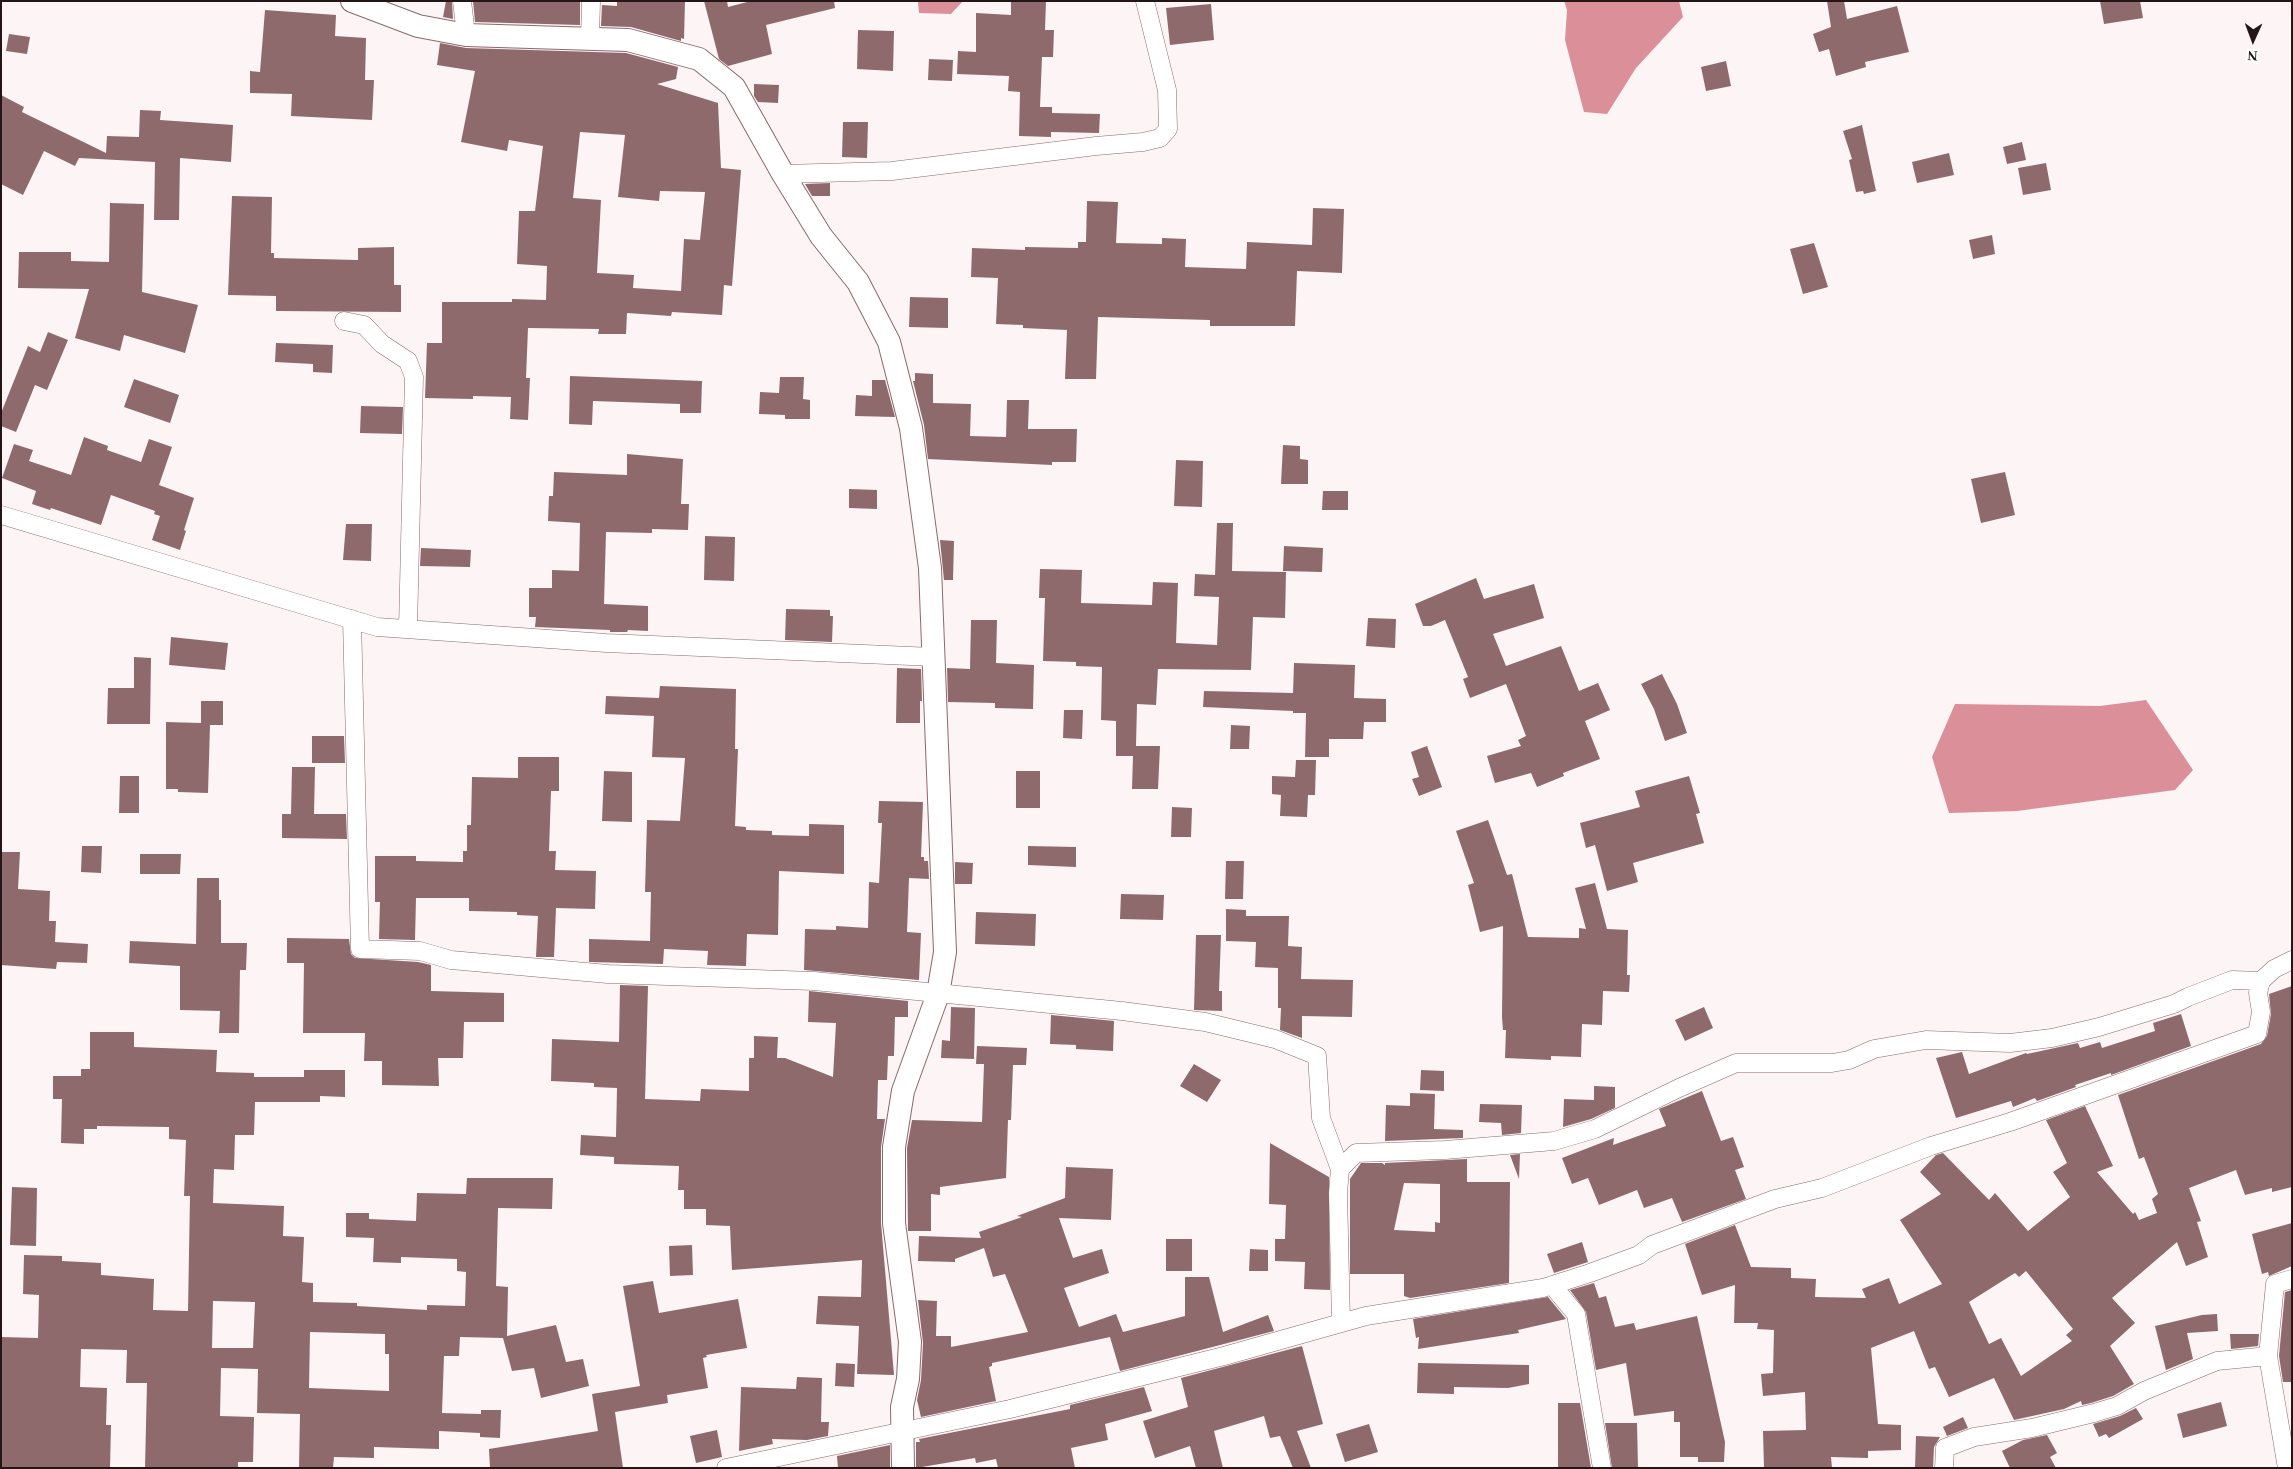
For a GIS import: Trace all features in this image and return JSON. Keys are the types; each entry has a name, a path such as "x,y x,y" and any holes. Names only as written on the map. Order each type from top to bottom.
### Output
{"street":[{"path":"352,1 418,26 466,35 628,40 699,59 734,87 783,174 821,236 858,282 889,342 911,428 930,568 946,952 938,994 903,1091 894,1147 894,1223 910,1342 908,1380 902,1407 902,1468"},
{"path":"462,1 466,35"},
{"path":"590,39 591,1"},
{"path":"783,174 892,170 1143,142 1160,138 1168,129 1167,90 1146,1"},
{"path":"344,321 364,325 382,344 408,361 414,377 408,628"},
{"path":"1,515 377,627 606,643 934,657"},
{"path":"352,620 360,948 420,951 450,960 608,974 814,981 1122,1011 1205,1022 1275,1040 1317,1056 1321,1118 1340,1169 1338,1193 1341,1322"},
{"path":"726,1468 1010,1409 1224,1356 1341,1322 1413,1307 1552,1285 1639,1255 1652,1245 1775,1199 1822,1188 1931,1146 2010,1122 2256,1034 2261,1012 2258,993 2261,981 2274,969 2292,960"},
{"path":"1340,1169 1356,1153 1445,1150 1554,1141 1595,1129 1679,1088 1736,1063 1832,1063 1850,1060 1874,1049 1926,1040 2010,1043 2052,1038 2174,1004 2232,980 2261,981"},
{"path":"2287,1468 2268,1356 2276,1284 2292,1279"},
{"path":"1552,1285 1576,1314 1602,1468"},
{"path":"1944,1468 1945,1448 1974,1437 2032,1428 2118,1406 2144,1391 2217,1360 2268,1356"}],"shaded area":[{"path":"918,1 963,1 951,14 919,13"},
{"path":"1564,1 1679,1 1683,17 1636,68 1607,114 1584,112 1565,40 1567,10"},
{"path":"2146,700 2193,770 2175,790 2017,811 1949,813 1932,757 1955,704 2100,706"}],"building":[{"path":"446,1 452,1 453,19 443,17"},
{"path":"473,1 580,1 580,25 475,22"},
{"path":"617,1 685,1 684,39 681,38 681,41 631,27 601,26 602,5 617,6"},
{"path":"704,1 727,1 728,7 751,1 834,1 835,8 766,25 772,54 728,66 719,59"},
{"path":"1011,1 1046,1 1045,30 1054,30 1053,57 1042,57 1040,107 1052,107 1052,113 1100,114 1099,133 1051,132 1051,137 1019,136 1020,92 1008,91 1009,76 957,74 958,51 976,52 976,13 1011,15"},
{"path":"1827,1 1844,1 1847,19 1897,6 1909,52 1865,62 1866,67 1836,76 1829,49 1819,52 1813,34 1831,27"},
{"path":"2100,1 2140,1 2143,18 2104,24"},
{"path":"1211,4 1214,40 1170,45 1166,8"},
{"path":"265,10 336,15 335,36 366,38 365,80 374,80 372,120 291,116 292,94 250,93 250,71 260,72"},
{"path":"858,30 894,31 893,71 857,69"},
{"path":"9,34 30,37 27,54 6,51"},
{"path":"440,43 466,48 626,53 678,67 676,79 657,84 718,103 721,168 741,170 732,286 724,285 722,315 672,312 671,316 627,313 626,334 598,334 599,329 528,328 526,378 530,378 528,420 510,419 511,397 473,396 473,399 425,398 427,343 442,343 442,302 512,302 512,299 546,300 547,266 517,264 519,211 535,211 543,146 509,140 507,151 461,142 475,71 437,65","holes":["580,132 625,135 618,197 659,201 660,191 705,192 700,240 684,239 681,291 633,288 634,275 597,273 601,200 573,198"]},
{"path":"929,59 953,60 952,81 928,80"},
{"path":"1726,61 1731,86 1706,91 1701,67"},
{"path":"754,84 779,85 778,103 758,102 754,96"},
{"path":"1,95 24,107 22,112 106,153 107,136 139,137 140,110 161,111 160,120 233,125 231,162 180,158 179,220 154,220 155,162 79,158 75,166 44,151 23,195 1,184"},
{"path":"843,122 868,122 867,158 842,157"},
{"path":"1862,125 1876,191 1864,194 1863,191 1856,192 1849,160 1852,159 1843,131"},
{"path":"2022,142 2026,160 2007,164 2003,147"},
{"path":"1949,153 1954,175 1917,183 1912,162"},
{"path":"2046,163 2051,190 2023,195 2018,168"},
{"path":"830,183 830,196 812,196 805,184"},
{"path":"232,196 272,197 271,253 274,253 274,258 358,260 358,248 394,247 394,285 401,285 401,312 276,311 276,296 228,295"},
{"path":"1087,201 1118,202 1116,243 1162,244 1162,238 1186,239 1185,267 1246,269 1247,242 1312,245 1313,208 1344,209 1342,273 1297,271 1295,326 1210,326 1210,320 1098,317 1096,379 1065,379 1067,330 1023,328 1023,325 996,324 998,278 971,277 972,248 1025,250 1025,247 1078,248 1078,242 1086,242"},
{"path":"110,203 144,204 142,292 198,305 185,353 124,335 120,351 75,338 89,289 18,288 19,252 71,252 71,261 109,262"},
{"path":"1992,235 1995,254 1973,259 1969,240"},
{"path":"1814,243 1828,287 1803,294 1790,249"},
{"path":"910,297 948,298 948,328 909,327"},
{"path":"48,332 68,340 47,390 35,385 16,432 1,426 1,413 28,346 40,352"},
{"path":"276,343 333,345 332,373 313,372 313,364 275,362"},
{"path":"915,373 933,374 933,403 971,404 970,436 1006,437 1007,400 1029,400 1028,429 1077,429 1076,462 1052,462 1052,465 928,459 924,425 913,381 915,381"},
{"path":"570,376 702,381 701,413 680,413 680,404 593,401 592,425 569,424"},
{"path":"780,377 804,377 803,399 810,400 810,419 785,419 785,415 759,414 760,392 779,393"},
{"path":"134,379 179,395 170,423 124,407"},
{"path":"872,380 885,380 895,417 855,416 856,395 872,396"},
{"path":"361,406 403,407 402,434 360,433"},
{"path":"84,437 108,446 107,450 141,462 149,439 172,447 159,485 194,498 180,550 152,540 160,516 154,514 155,511 111,495 101,525 51,508 50,510 32,504 36,491 2,478 14,444 33,450 29,461 71,475"},
{"path":"1283,445 1300,446 1300,459 1308,460 1308,484 1281,484"},
{"path":"627,454 683,459 681,504 689,504 688,530 652,529 652,533 606,532 604,604 648,606 648,631 628,630 627,632 610,632 610,630 535,627 536,617 529,617 529,588 552,588 552,570 579,571 580,523 548,521 549,496 553,496 554,472 627,475"},
{"path":"1176,460 1203,461 1202,507 1174,506"},
{"path":"2005,472 2015,515 1981,523 1971,479"},
{"path":"849,489 877,490 877,509 849,508"},
{"path":"1323,491 1348,491 1348,510 1322,510"},
{"path":"1217,523 1233,523 1232,571 1286,572 1285,618 1253,617 1251,670 1158,669 1156,705 1137,704 1136,746 1160,746 1158,789 1132,789 1133,756 1116,756 1116,721 1101,720 1102,667 1076,666 1076,662 1043,661 1045,598 1039,598 1040,569 1082,570 1081,603 1152,605 1153,582 1178,583 1176,643 1217,645 1219,597 1194,596 1195,574 1215,575"},
{"path":"346,524 372,524 371,561 343,560"},
{"path":"705,536 735,537 734,581 704,580"},
{"path":"940,540 954,541 953,580 944,580"},
{"path":"1284,546 1323,548 1322,572 1283,571"},
{"path":"421,548 471,550 470,567 420,566"},
{"path":"1476,578 1484,599 1534,584 1544,618 1493,634 1506,666 1561,646 1579,691 1598,683 1610,710 1585,721 1600,759 1563,773 1564,776 1537,787 1531,773 1495,783 1487,756 1521,746 1518,740 1526,736 1506,684 1470,698 1463,679 1468,677 1445,620 1431,626 1423,626 1415,604"},
{"path":"786,609 830,610 830,616 833,616 832,642 785,640"},
{"path":"1368,618 1396,619 1395,648 1366,646"},
{"path":"971,620 997,620 996,663 1034,665 1033,709 995,708 995,703 948,702 947,668 970,669"},
{"path":"171,637 228,643 225,670 169,665"},
{"path":"134,657 151,658 150,724 107,724 108,688 134,688"},
{"path":"1294,663 1355,665 1354,698 1386,699 1386,722 1364,722 1363,739 1329,739 1329,757 1305,757 1306,713 1203,707 1204,691 1293,693"},
{"path":"897,668 921,669 922,701 920,701 920,723 896,723"},
{"path":"1662,674 1677,704 1687,733 1665,741 1654,709 1641,684"},
{"path":"660,686 736,689 735,749 738,749 735,826 746,827 746,830 772,831 772,835 809,836 809,824 844,825 844,874 779,871 778,935 747,934 746,966 707,965 708,951 664,949 663,964 589,962 589,939 650,941 651,892 645,892 647,820 680,821 685,758 652,757 654,716 605,714 606,696 659,698"},
{"path":"201,701 223,701 223,725 210,725 208,793 178,792 178,789 166,789 166,722 201,723"},
{"path":"1064,710 1083,710 1082,739 1063,738"},
{"path":"1231,725 1250,726 1249,749 1230,749"},
{"path":"312,736 344,736 345,763 312,763"},
{"path":"1427,746 1442,787 1419,796 1412,779 1419,777 1411,752"},
{"path":"518,757 559,757 559,791 551,791 549,851 556,851 555,870 596,871 595,909 556,908 554,957 536,957 538,916 517,915 517,912 469,911 469,898 416,898 415,940 379,939 380,902 375,902 375,856 416,856 416,861 463,862 463,851 467,851 467,825 471,825 472,777 518,778"},
{"path":"1296,760 1316,760 1315,795 1308,795 1307,817 1280,816 1281,795 1272,794 1272,776 1295,777"},
{"path":"292,767 315,767 314,814 346,814 347,839 282,838 282,814 291,814"},
{"path":"604,771 632,772 632,822 602,821"},
{"path":"1016,771 1040,771 1040,808 1016,808"},
{"path":"120,776 139,776 139,813 119,813"},
{"path":"1689,776 1700,813 1696,814 1704,843 1633,863 1638,882 1607,891 1595,845 1586,848 1580,823 1640,807 1635,791"},
{"path":"879,801 923,802 921,857 924,857 924,861 928,861 929,879 909,878 907,932 921,933 919,980 804,970 805,929 836,930 836,926 868,928 869,882 879,883 882,823 878,823"},
{"path":"1172,807 1192,808 1191,837 1171,837"},
{"path":"1488,820 1507,875 1512,874 1528,937 1579,938 1579,928 1586,929 1575,888 1595,883 1607,929 1628,930 1627,975 1630,975 1629,992 1603,991 1602,1025 1582,1024 1581,1057 1551,1056 1551,1060 1505,1058 1506,1030 1503,1030 1502,1017 1503,926 1480,932 1468,885 1474,883 1456,831"},
{"path":"82,846 102,846 101,873 81,872"},
{"path":"1028,846 1076,847 1076,867 1028,865"},
{"path":"1,852 20,852 18,889 50,891 49,921 56,921 55,942 88,944 87,963 57,962 56,969 1,965"},
{"path":"140,854 181,854 180,874 140,874"},
{"path":"1226,861 1244,861 1243,899 1225,899"},
{"path":"955,862 973,863 972,884 955,884"},
{"path":"197,878 219,878 221,943 247,943 246,970 240,970 239,1033 219,1033 220,1011 180,1010 180,966 129,963 130,941 196,944"},
{"path":"1121,894 1164,895 1163,920 1120,919"},
{"path":"1226,909 1246,910 1246,916 1289,916 1288,946 1302,947 1301,979 1353,980 1352,1017 1302,1016 1302,1038 1280,1030 1281,1008 1278,1008 1278,968 1255,967 1256,942 1226,941"},
{"path":"976,912 1036,914 1035,946 975,944"},
{"path":"1196,935 1221,935 1219,991 1222,991 1222,1011 1194,1010"},
{"path":"287,938 349,939 351,954 355,958 418,962 431,965 431,991 504,993 504,1022 464,1022 463,1058 438,1058 439,1086 382,1085 382,1061 364,1061 365,1033 303,1033 304,963 287,963"},
{"path":"620,985 648,986 645,1099 700,1101 701,1089 749,1091 749,1058 754,1058 754,1036 778,1037 777,1058 785,1058 833,1077 836,1023 808,1022 809,991 908,1001 908,1017 895,1017 894,1056 888,1056 887,1080 878,1080 877,1119 885,1119 881,1147 881,1223 894,1375 857,1374 859,1326 816,1324 818,1296 861,1297 862,1260 732,1270 730,1226 706,1225 706,1209 684,1209 684,1190 678,1190 679,1166 614,1164 614,1157 580,1155 581,1135 616,1137 617,1088 594,1087 594,1083 551,1081 552,1039 619,1042"},
{"path":"2292,986 2292,1187 2272,1192 2272,1188 2245,1195 2236,1170 2189,1188 2201,1221 2197,1222 2208,1257 2186,1266 2177,1242 2112,1298 2135,1323 2110,1346 2134,1384 2113,1396 2091,1403 2082,1405 2081,1401 2064,1409 2014,1420 1994,1378 1949,1397 1935,1367 1929,1369 1914,1331 1871,1348 1878,1424 1901,1425 1901,1450 1868,1451 1868,1458 1831,1457 1832,1468 1764,1468 1763,1431 1806,1430 1805,1392 1763,1396 1761,1374 1773,1373 1774,1330 1757,1329 1758,1323 1734,1323 1735,1285 1702,1295 1685,1244 1735,1225 1751,1267 1791,1268 1791,1278 1816,1279 1815,1297 1866,1298 1862,1289 1889,1278 1899,1304 1942,1284 1900,1220 1941,1194 1920,1172 1936,1155 1943,1153 1989,1200 1995,1193 2028,1231 2070,1197 2053,1172 2067,1163 2046,1120 2085,1106 2113,1166 2097,1172 2133,1214 2135,1212 2139,1220 2157,1213 2152,1199 2158,1194 2144,1157 2139,1159 2118,1095 2261,1044 2267,1036 2271,1014 2269,994","holes":["2026,1271 2073,1329 2066,1335 2072,1341 2021,1376 2001,1338 1989,1344 1969,1302 2015,1273 2019,1277"]},
{"path":"951,1007 975,1008 974,1059 941,1058 942,1040 950,1041"},
{"path":"1704,1007 1713,1028 1685,1041 1675,1020"},
{"path":"2181,1014 2191,1046 2111,1075 2111,1073 2075,1085 2076,1087 2037,1101 2035,1098 2013,1107 2011,1101 1956,1118 1936,1058 1962,1052 1969,1074 2026,1053 2078,1043 2080,1048 2100,1042 2102,1048 2155,1031 2153,1023"},
{"path":"1051,1015 1114,1021 1113,1051 1076,1049 1076,1045 1050,1044"},
{"path":"90,1032 134,1032 134,1047 217,1050 216,1072 254,1073 254,1077 304,1077 304,1070 345,1070 345,1097 320,1096 320,1102 255,1102 254,1135 235,1135 234,1170 214,1169 213,1203 284,1206 283,1236 304,1237 302,1282 313,1283 313,1302 357,1303 357,1306 427,1310 427,1305 465,1306 466,1272 457,1271 457,1259 401,1257 401,1263 373,1262 374,1238 346,1237 346,1213 369,1213 369,1219 416,1221 417,1193 466,1194 467,1178 553,1178 552,1209 498,1208 496,1286 508,1287 507,1336 556,1325 566,1362 583,1359 589,1386 541,1398 534,1368 512,1371 503,1338 460,1337 459,1356 444,1356 442,1413 481,1414 481,1410 501,1410 500,1438 480,1437 480,1433 439,1431 439,1449 374,1447 374,1458 334,1457 333,1468 299,1468 300,1414 257,1413 258,1369 221,1368 220,1416 254,1417 253,1462 238,1462 238,1468 145,1468 147,1383 126,1383 127,1350 81,1349 80,1387 107,1388 106,1425 111,1425 110,1468 1,1468 1,1337 38,1338 39,1295 23,1294 24,1255 62,1256 62,1261 101,1263 101,1275 154,1279 153,1310 188,1311 190,1196 184,1196 186,1140 169,1139 169,1127 97,1126 97,1129 84,1129 84,1144 61,1143 62,1099 53,1099 53,1076 81,1076 81,1069 90,1069","holes":["213,1301 255,1302 253,1348 212,1348","310,1332 385,1334 385,1354 389,1354 389,1391 309,1388"]},
{"path":"977,1046 1027,1048 1026,1065 1013,1065 1011,1120 1008,1120 1006,1178 940,1187 940,1195 931,1194 931,1231 908,1231 907,1148 912,1120 982,1122 984,1064 976,1064"},
{"path":"1194,1064 1221,1080 1207,1102 1180,1086"},
{"path":"1421,1070 1444,1071 1444,1091 1420,1090"},
{"path":"1594,1086 1615,1087 1615,1108 1591,1119 1563,1127 1564,1099 1594,1100"},
{"path":"1702,1091 1721,1141 1733,1137 1744,1167 1735,1170 1746,1199 1682,1222 1672,1198 1644,1208 1637,1190 1599,1205 1588,1178 1572,1184 1562,1158 1614,1138 1613,1145 1666,1126 1659,1109"},
{"path":"1410,1093 1435,1094 1434,1129 1463,1130 1463,1138 1385,1141 1386,1105 1410,1106"},
{"path":"1480,1104 1522,1105 1521,1133 1502,1135 1501,1123 1479,1122"},
{"path":"1270,1143 1329,1177 1330,1290 1304,1289 1305,1262 1275,1261 1275,1239 1285,1239 1286,1205 1269,1204"},
{"path":"1520,1154 1519,1179 1510,1155"},
{"path":"1467,1159 1467,1182 1510,1182 1509,1283 1410,1298 1404,1296 1404,1274 1350,1274 1350,1179 1361,1163 1382,1163 1385,1165 1385,1163","holes":["1404,1183 1440,1184 1440,1223 1435,1222 1435,1232 1394,1230"]},
{"path":"1066,1167 1113,1169 1111,1220 1059,1218 1073,1258 1102,1249 1109,1273 1064,1288 1079,1327 1116,1314 1123,1332 1185,1316 1185,1277 1209,1277 1223,1332 1268,1315 1274,1331 1120,1371 1110,1337 992,1363 992,1366 989,1367 996,1401 921,1417 917,1400 921,1380 923,1343 918,1300 937,1301 936,1336 951,1336 951,1347 1028,1332 1005,1274 993,1277 984,1248 955,1259 955,1262 918,1261 919,1236 981,1238 979,1232 1022,1217 1017,1216 1065,1198"},
{"path":"12,1187 37,1188 36,1246 10,1245"},
{"path":"2292,1223 2292,1266 2269,1276 2268,1272 2262,1274 2252,1234"},
{"path":"1166,1239 1192,1239 1192,1271 1166,1271"},
{"path":"1582,1242 1588,1262 1554,1273 1547,1254"},
{"path":"692,1245 693,1275 670,1276 669,1246"},
{"path":"1250,1249 1268,1250 1268,1271 1249,1271"},
{"path":"653,1281 659,1313 738,1299 747,1348 706,1355 707,1357 703,1358 708,1388 667,1395 668,1403 615,1412 623,1468 490,1468 489,1449 598,1431 592,1394 640,1386 623,1286"},
{"path":"1594,1283 1599,1298 1606,1296 1615,1327 1634,1323 1636,1330 1697,1316 1725,1442 1724,1462 1698,1462 1698,1457 1680,1457 1680,1422 1674,1422 1674,1411 1634,1416 1626,1363 1596,1370 1586,1312 1570,1290"},
{"path":"2292,1290 2292,1382 2283,1382 2279,1356 2285,1292"},
{"path":"1548,1297 1566,1319 1518,1330 1519,1333 1418,1349 1419,1337 1416,1338 1413,1319"},
{"path":"2217,1314 2218,1331 2187,1333 2193,1359 2166,1370 2155,1326 2202,1315"},
{"path":"2230,1334 2259,1334 2258,1346 2231,1349"},
{"path":"1302,1346 1323,1424 1297,1431 1311,1468 1293,1468 1280,1436 1270,1438 1264,1416 1214,1431 1223,1468 1196,1468 1190,1446 1155,1458 1143,1421 1188,1407 1181,1378"},
{"path":"836,1363 855,1364 854,1387 835,1386"},
{"path":"1418,1363 1529,1365 1529,1384 1508,1388 1454,1387 1454,1394 1417,1393"},
{"path":"797,1377 822,1378 821,1422 829,1422 828,1436 807,1440 772,1439 773,1444 739,1451 741,1387 796,1389"},
{"path":"1144,1387 1152,1411 1105,1424 1108,1440 1071,1448 1075,1468 998,1468 996,1459 976,1463 975,1458 916,1468 916,1442 920,1442 919,1439 1070,1409 1070,1405"},
{"path":"2221,1402 2227,1426 2183,1438 2177,1414"},
{"path":"1558,1403 1580,1403 1591,1468 1558,1468"},
{"path":"2136,1408 2143,1419 2109,1438 2106,1434 2099,1437 2093,1424 2120,1416"},
{"path":"1963,1417 1968,1428 1947,1436 1943,1427"},
{"path":"1605,1423 1637,1423 1638,1468 1612,1468"},
{"path":"1369,1424 1378,1452 1345,1462 1336,1434"},
{"path":"717,1430 722,1457 696,1463 690,1436"},
{"path":"2047,1435 2057,1453 2050,1457 2056,1468 2010,1468 2002,1451 2023,1440"},
{"path":"1916,1436 1940,1437 1934,1447 1933,1468 1915,1468"},
{"path":"890,1445 890,1468 838,1468 837,1456"}]}
